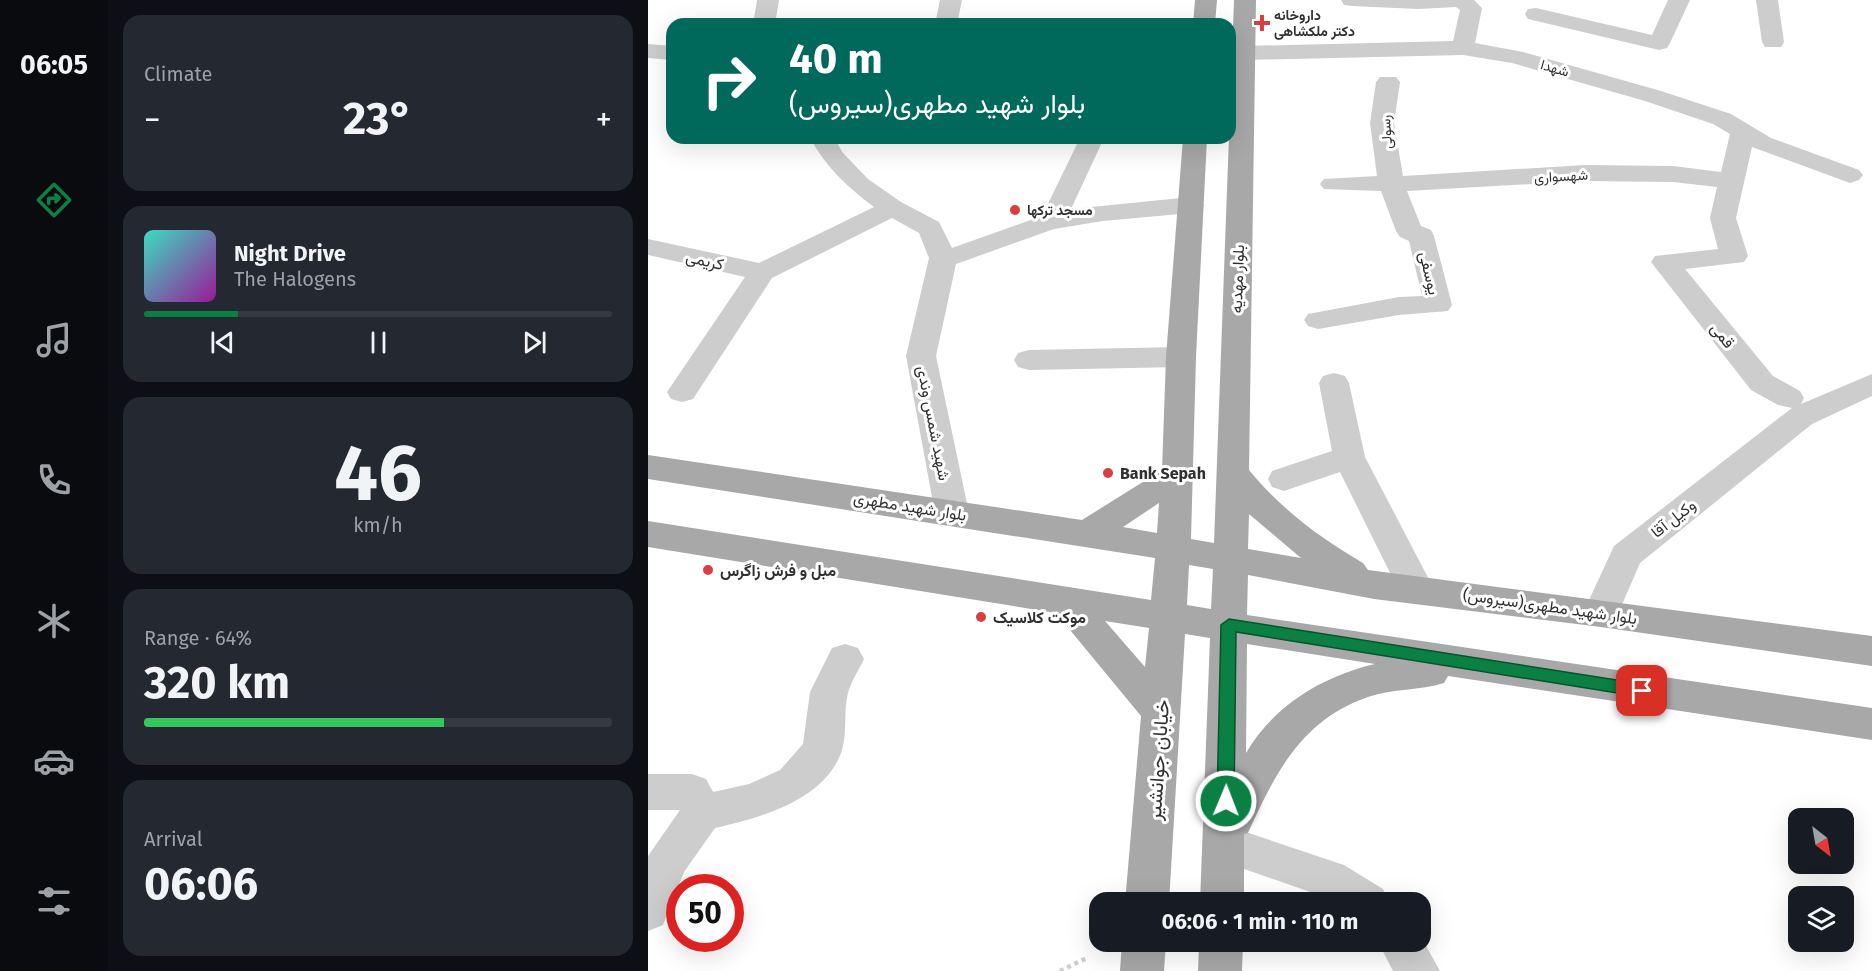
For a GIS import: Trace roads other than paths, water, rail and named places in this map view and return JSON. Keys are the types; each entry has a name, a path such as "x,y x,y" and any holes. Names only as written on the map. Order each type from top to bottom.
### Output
{"main road":[{"path":"1204,18 1206,0"},
{"name":"بلوار مهدیه","path":"1229,625 1245,0"},
{"path":"1172,548 1178,475 1181,357 1195,144"},
{"name":"بلوار شهید مطهری","path":"650,470 1087,533 1230,558"},
{"path":"1232,470 1262,508 1292,536 1374,585"},
{"path":"1087,533 1178,475"},
{"path":"648,534 1504,670 1872,724"},
{"name":"خیابان جوانشیر","path":"1149,892 1172,548"},
{"name":"بلوار شهید مطهری(سیروس)","path":"1230,558 1374,585 1601,612 1872,651"},
{"path":"1066,600 1162,713"},
{"path":"1223,892 1229,625"},
{"path":"1225,844 1244,788 1261,759 1287,729 1325,700 1346,688 1383,675 1504,670"},
{"path":"1142,971 1143,952"},
{"path":"1220,971 1221,952"}],"street":[{"path":"765,18 768,0"},
{"path":"947,18 951,0"},
{"path":"1352,0 1418,3 1461,0 1471,8 1463,48"},
{"path":"1536,14 1659,43 1679,0"},
{"path":"1767,0 1773,42"},
{"path":"648,36 666,38"},
{"name":"شهدا","path":"1244,53 1463,48 1515,57 1653,96 1722,119 1762,143 1850,175"},
{"path":"648,51 666,52"},
{"name":"رسولی","path":"1388,82 1382,123 1391,182"},
{"path":"1731,182 1743,133"},
{"path":"825,144 833,157 859,184 892,208 930,228 943,258 968,254 1009,234 1053,220 1191,205"},
{"path":"1053,220 1089,144"},
{"name":"شهسواری","path":"1333,184 1439,183 1585,173 1673,174 1731,182"},
{"name":"یوسفی","path":"1318,320 1399,306 1438,304 1421,236 1409,231 1391,182"},
{"name":"قمی","path":"1731,182 1723,218 1734,256 1665,262 1762,383 1790,398"},
{"path":"682,392 762,272 892,208"},
{"name":"کریمی","path":"648,247 762,272"},
{"name":"شهید شمس وندی","path":"943,258 921,356 952,513"},
{"path":"1029,360 1181,357"},
{"path":"1334,383 1349,457 1416,589"},
{"name":"وکیل آقا","path":"1601,612 1626,555 1770,443 1801,416 1872,384"},
{"path":"1284,479 1349,457"},
{"path":"648,911 657,878 673,851 702,813 755,801 794,782 822,751 829,692 846,659"},
{"path":"648,792 692,792 702,813"},
{"path":"1225,844 1329,879 1350,892"},
{"path":"1406,952 1418,971"}],"place":[{"name":"داروخانه دکتر ملکشاهی","path":"1262,23"},
{"name":"مسجد ترکها","path":"1015,210"},
{"name":"Bank Sepah","path":"1108,473"},
{"name":"مبل و فرش زاگرس","path":"708,570"},
{"name":"موکت کلاسیک","path":"981,617"}]}
